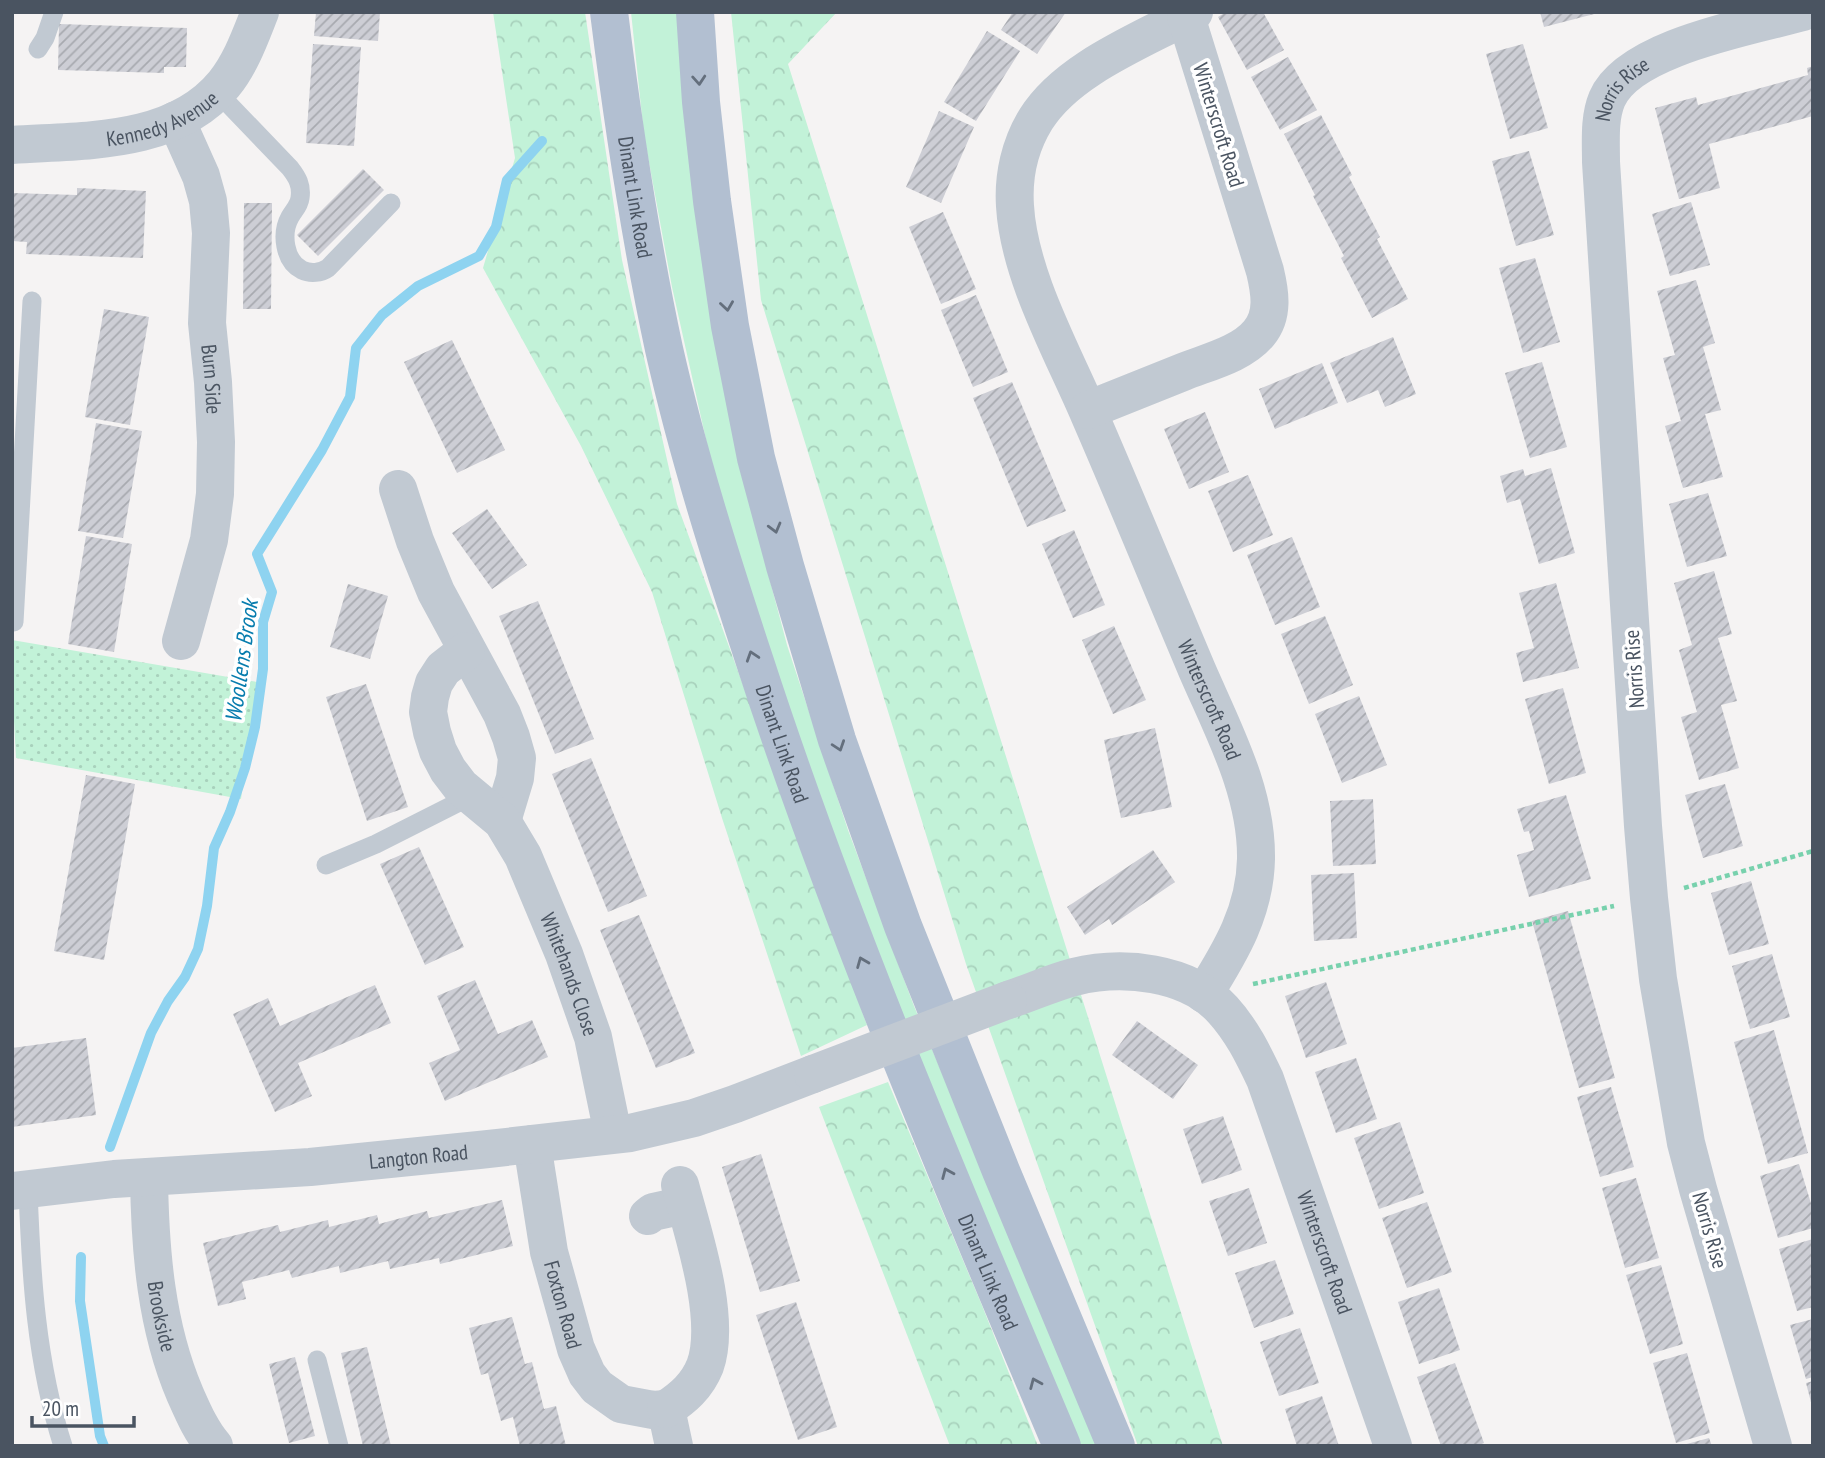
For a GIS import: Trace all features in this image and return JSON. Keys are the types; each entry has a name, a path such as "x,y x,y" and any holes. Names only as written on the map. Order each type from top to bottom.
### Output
{"main road":[{"name":"Dinant Link Road","path":"609,12 638,221 654,299 689,444 724,569 786,757 845,919 935,1144 1062,1446"},
{"path":"695,12 712,201 730,326 756,458 792,591 837,740 903,926 1001,1171 1116,1446"}],"street":[{"name":"Kennedy Avenue","path":"12,145 119,137 150,130 193,111 217,92 240,60 260,12"},
{"name":"Norris Rise","path":"1773,1446 1686,1143 1664,1019 1649,898 1601,162 1601,123 1607,98 1620,79 1662,53 1803,12"},
{"name":"Winterscroft Road","path":"1088,410 1239,349 1260,332 1267,320 1270,305 1265,271 1190,15 1098,63 1059,91 1025,138 1019,156 1015,206 1027,266 1043,309 1214,708 1235,759 1251,809 1256,859 1250,905 1234,944 1205,994"},
{"name":"Burn Side","path":"176,120 201,176 208,201 211,271 207,323 216,442 215,494 209,540 181,641"},
{"path":"398,489 436,592 502,715 511,737 517,758 515,778 502,821"},
{"name":"Whitehands Close","path":"466,650 443,668 430,697 428,712 438,751 461,787 502,821 523,856 579,994 593,1037 613,1134"},
{"name":"Winterscroft Road","path":"813,1074 1072,977 1113,971 1135,972 1159,976 1205,994 1222,1008 1238,1028 1265,1079 1393,1446"},
{"name":"Langton Road","path":"20,1189 149,1177 310,1167 630,1133 694,1118 813,1074"},
{"name":"Foxton Road","path":"532,1144 549,1252 576,1349 587,1374 597,1387 621,1404 653,1410 666,1409"},
{"name":"Brookside","path":"149,1177 154,1275 167,1339 177,1375 190,1405 205,1436 214,1446"},
{"path":"648,1216 682,1195 707,1298 710,1348 705,1366 691,1390 666,1409 674,1446"}],"lane":[{"path":"38,49 54,12"},
{"path":"217,92 297,177 300,198 297,208 290,216 285,234 289,255 300,269 323,272 391,203"},
{"path":"14,622 18,452 32,301"},
{"path":"326,864 376,844 471,796"},
{"path":"20,1189 31,1258 39,1342 54,1417 63,1446"},
{"path":"317,1360 339,1446"}],"path":[{"path":"1205,994 1649,898 1813,851"}],"green space":[{"path":"493,12 585,12 622,260 677,504 867,1025 801,1056 722,818 652,592 581,446 483,268 515,158"},
{"path":"631,12 678,12 737,456 787,645 848,830 914,1006 1097,1446 1080,1446 901,1014 833,835 769,653 711,462 672,287 644,135"},
{"path":"731,12 837,12 788,64 1223,1446 1138,1446 966,964 761,300"},
{"path":"12,640 257,682 241,799 16,758"},
{"path":"888,1082 1038,1446 950,1446 819,1107"}],"building":[{"path":"316,12 380,12 378,41 314,36"},
{"path":"1013,12 1066,12 1037,54 1001,30"},
{"path":"1226,12 1263,12 1284,50 1247,70 1218,17"},
{"path":"1540,12 1598,12 1598,13 1544,27"},
{"path":"59,24 187,28 186,67 164,67 164,73 58,70"},
{"path":"987,31 1020,51 976,121 944,102"},
{"path":"313,44 361,47 354,146 306,143"},
{"path":"1523,44 1548,128 1510,139 1486,54"},
{"path":"1288,57 1317,110 1280,130 1251,77"},
{"path":"1813,66 1813,116 1709,144 1720,188 1679,199 1655,108 1696,97 1698,105 1808,75 1807,68"},
{"path":"939,111 974,127 941,203 906,187"},
{"path":"1321,115 1380,237 1377,239 1408,299 1372,318 1284,134"},
{"path":"1529,151 1554,235 1516,246 1492,161"},
{"path":"363,169 384,190 318,256 297,235"},
{"path":"77,188 146,191 143,258 26,254 27,242 12,241 12,193 77,195"},
{"path":"1691,202 1710,265 1670,276 1652,214"},
{"path":"244,203 272,203 271,309 243,309"},
{"path":"943,212 976,289 941,304 909,227"},
{"path":"1535,258 1560,342 1523,353 1499,268"},
{"path":"1696,280 1715,343 1703,347 1721,410 1705,414 1723,477 1683,488 1665,426 1681,421 1663,358 1675,355 1657,291"},
{"path":"976,295 1008,372 973,387 941,310"},
{"path":"104,309 149,317 130,425 85,417"},
{"path":"1393,337 1416,394 1385,407 1378,390 1347,403 1330,363"},
{"path":"452,340 505,450 457,473 404,362"},
{"path":"1542,362 1567,447 1530,458 1505,373"},
{"path":"1322,363 1338,403 1275,429 1259,389"},
{"path":"1012,382 1066,511 1027,527 973,398"},
{"path":"1205,412 1229,472 1189,489 1164,429"},
{"path":"96,423 142,431 123,538 78,531"},
{"path":"1551,468 1575,553 1539,564 1520,499 1507,503 1500,476 1523,469 1525,476"},
{"path":"1248,475 1273,535 1233,552 1208,491"},
{"path":"1708,493 1727,556 1687,567 1669,504"},
{"path":"487,509 527,565 492,589 452,533"},
{"path":"1074,530 1105,605 1073,618 1042,544"},
{"path":"86,536 132,544 114,652 68,644"},
{"path":"1292,537 1320,607 1275,625 1247,555"},
{"path":"1714,571 1732,634 1718,638 1737,701 1721,705 1739,768 1699,780 1681,717 1697,712 1679,650 1692,645 1674,583"},
{"path":"1556,583 1579,668 1523,682 1516,653 1534,648 1519,593"},
{"path":"348,584 388,596 370,659 330,647"},
{"path":"538,601 594,739 555,754 499,616"},
{"path":"1325,616 1353,685 1309,704 1281,634"},
{"path":"1114,626 1146,700 1113,714 1082,640"},
{"path":"366,684 408,807 367,821 326,697"},
{"path":"1563,688 1586,773 1549,784 1525,699"},
{"path":"1359,696 1387,765 1342,783 1315,714"},
{"path":"1155,728 1172,807 1121,818 1104,740"},
{"path":"591,758 647,896 608,912 552,774"},
{"path":"86,775 135,784 104,960 54,951"},
{"path":"1725,784 1743,846 1703,858 1685,795"},
{"path":"1566,795 1591,879 1529,897 1517,855 1534,850 1529,831 1524,832 1517,809"},
{"path":"1373,799 1376,864 1333,866 1330,801"},
{"path":"419,847 464,947 425,965 380,864"},
{"path":"1153,850 1175,882 1112,925 1109,919 1085,935 1067,907"},
{"path":"1354,873 1357,938 1314,941 1311,875"},
{"path":"1751,881 1769,944 1729,955 1711,893"},
{"path":"1568,911 1615,1078 1579,1088 1532,921"},
{"path":"639,915 695,1053 656,1068 600,930"},
{"path":"1772,954 1790,1017 1750,1029 1732,966"},
{"path":"475,980 498,1034 532,1020 548,1057 445,1101 429,1063 460,1050 437,996"},
{"path":"1326,982 1347,1044 1306,1058 1285,996"},
{"path":"375,985 391,1023 298,1063 312,1096 275,1112 233,1014 268,998 280,1026"},
{"path":"1137,1021 1198,1065 1173,1099 1112,1055"},
{"path":"1774,1030 1808,1153 1768,1164 1734,1042"},
{"path":"86,1038 96,1115 12,1127 12,1048"},
{"path":"1356,1058 1377,1119 1336,1133 1315,1072"},
{"path":"1611,1087 1634,1167 1600,1177 1577,1097"},
{"path":"1223,1116 1242,1170 1202,1184 1183,1129"},
{"path":"1400,1122 1424,1193 1379,1209 1354,1138"},
{"path":"761,1154 800,1281 760,1292 722,1167"},
{"path":"1799,1164 1813,1210 1813,1228 1778,1238 1760,1176"},
{"path":"1636,1178 1659,1258 1625,1268 1602,1188"},
{"path":"1249,1188 1267,1243 1228,1256 1209,1201"},
{"path":"502,1200 513,1246 440,1264 439,1258 390,1269 388,1261 340,1273 339,1266 292,1278 289,1270 242,1282 246,1299 218,1306 203,1243 278,1225 280,1232 328,1220 329,1227 377,1215 379,1224 427,1211 429,1218"},
{"path":"1427,1202 1452,1272 1407,1288 1382,1218"},
{"path":"1813,1239 1813,1307 1797,1311 1779,1249"},
{"path":"1275,1260 1294,1314 1254,1328 1235,1273"},
{"path":"1661,1265 1683,1344 1650,1354 1626,1275"},
{"path":"1439,1288 1460,1350 1419,1364 1398,1302"},
{"path":"796,1302 837,1427 798,1440 756,1315"},
{"path":"512,1317 525,1364 532,1362 544,1409 556,1406 566,1446 520,1446 513,1417 501,1421 488,1373 481,1375 469,1328"},
{"path":"1813,1319 1813,1377 1806,1379 1790,1325"},
{"path":"1300,1328 1319,1383 1279,1396 1260,1342"},
{"path":"367,1347 391,1446 363,1446 341,1353"},
{"path":"1687,1353 1710,1433 1676,1443 1653,1363"},
{"path":"295,1357 315,1436 289,1443 269,1364"},
{"path":"1455,1363 1484,1443 1477,1446 1441,1446 1417,1377"},
{"path":"1813,1381 1813,1406 1812,1406 1806,1383"},
{"path":"1322,1396 1339,1446 1297,1446 1285,1409"},
{"path":"1709,1438 1712,1446 1683,1445"}],"waterway":[{"name":"Woollens Brook","path":"110,1147 151,1033 185,977 198,949 207,906 214,848 245,768 255,727 263,669 263,622 272,592 257,554 322,450 350,397 356,348 382,315 418,286 479,256 496,227 507,180 542,141"},
{"name":"Woollens Brook","path":"81,1257 80,1301 100,1436 104,1446"}]}
